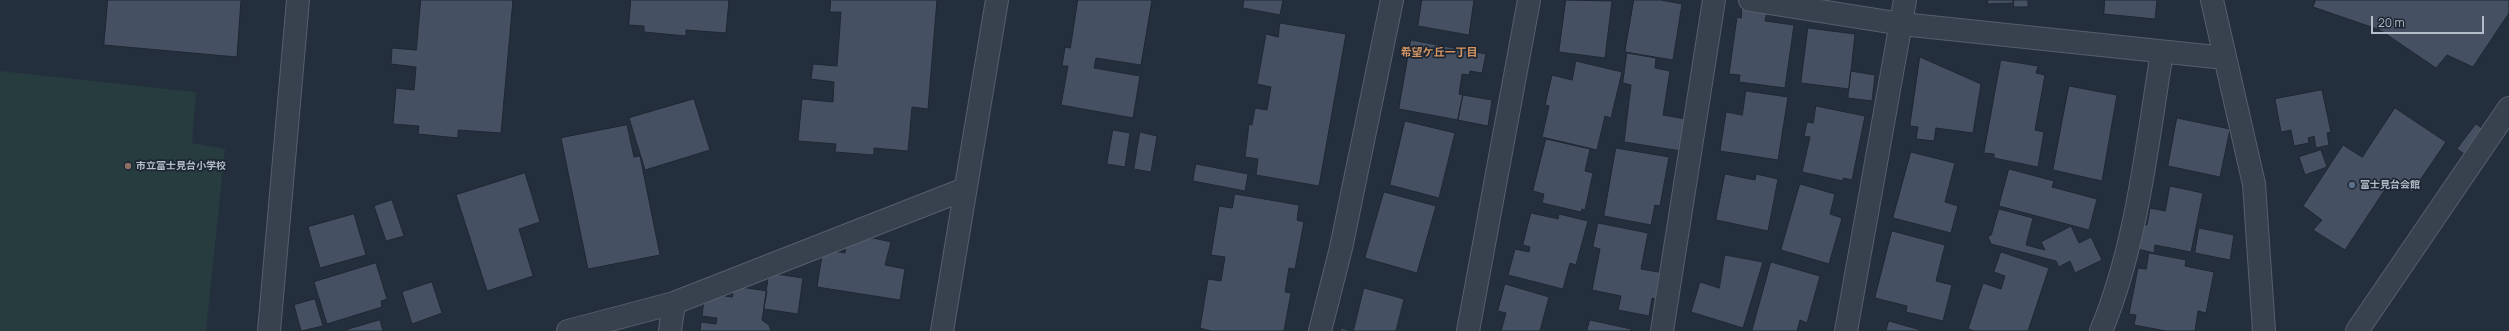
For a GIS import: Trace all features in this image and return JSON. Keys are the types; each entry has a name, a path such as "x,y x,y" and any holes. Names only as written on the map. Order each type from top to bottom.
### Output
{"street":[{"path":"269,331 298,0"},
{"path":"942,331 997,0"},
{"path":"1320,331 1340,248 1392,0"},
{"path":"1468,331 1529,0"},
{"path":"1662,331 1714,0"},
{"path":"1750,0 1902,24 2225,58"},
{"path":"1846,331 1906,0"},
{"path":"2212,0 2254,184 2264,331"},
{"path":"2101,331 2109,310 2139,199 2162,52"},
{"path":"2357,331 2509,108"},
{"path":"568,331 674,303 965,189"},
{"path":"670,331 674,303"}],"green space":[{"name":"市立富士見台小学校","path":"0,71 196,92 192,143 225,149 206,331 0,331"}],"building":[{"path":"108,0 241,0 237,57 104,45"},
{"path":"421,0 513,0 501,133 458,130 458,138 418,134 419,126 393,124 396,88 414,90 416,67 391,64 392,48 416,50"},
{"path":"631,0 729,0 726,33 686,30 686,36 644,32 644,26 629,25"},
{"path":"831,0 937,0 928,109 912,107 908,151 874,148 874,155 835,152 836,144 798,141 802,99 833,102 834,82 811,79 813,64 837,66 841,12 830,12"},
{"path":"1078,0 1152,0 1141,65 1096,58 1094,68 1140,76 1133,118 1061,105 1068,66 1062,66 1065,47 1070,48"},
{"path":"1244,0 1283,0 1280,15 1243,8"},
{"path":"1422,0 1474,0 1469,35 1418,26"},
{"path":"1566,0 1612,1 1605,58 1559,52"},
{"path":"1634,0 1661,0 1682,4 1673,60 1625,52"},
{"path":"1988,0 2013,0 2013,3 1988,4"},
{"path":"2014,0 2028,0 2028,7 2014,7"},
{"path":"2105,0 2157,0 2155,19 2104,14"},
{"path":"2316,0 2509,0 2509,13 2473,67 2447,55 2436,68 2380,30 2313,7"},
{"path":"1742,8 1767,11 1765,21 1794,25 1785,88 1739,82 1740,75 1729,74 1737,17 1741,18"},
{"path":"1280,23 1346,34 1319,186 1256,175 1258,159 1245,157 1249,124 1252,125 1255,108 1267,110 1271,87 1257,84 1266,34 1278,37"},
{"path":"1808,28 1855,34 1849,89 1801,83"},
{"path":"1411,40 1486,54 1482,73 1470,71 1469,75 1462,74 1459,94 1463,95 1458,120 1399,109"},
{"path":"1627,53 1656,58 1655,68 1670,71 1663,115 1686,119 1681,151 1624,142 1631,85 1623,83"},
{"path":"1920,57 1981,84 1973,133 1936,128 1934,141 1916,139 1918,127 1910,126"},
{"path":"2001,60 2038,66 2036,73 2045,75 2035,130 2044,132 2038,167 1994,158 1994,154 1984,153"},
{"path":"1576,61 1622,72 1611,118 1605,116 1597,150 1542,137 1549,106 1545,105 1552,75 1572,80"},
{"path":"1851,71 1875,75 1872,101 1848,98"},
{"path":"2069,86 2117,95 2102,181 2053,170"},
{"path":"2322,90 2331,132 2327,133 2329,145 2316,148 2314,136 2308,138 2309,143 2294,146 2291,130 2281,132 2275,99"},
{"path":"1746,91 1788,97 1778,160 1720,151 1726,112 1742,115"},
{"path":"1463,95 1492,100 1488,126 1458,120"},
{"path":"694,99 710,150 645,170 629,118"},
{"path":"1816,106 1865,116 1852,180 1843,178 1843,181 1802,172 1810,137 1804,136 1807,122 1813,123"},
{"name":"富士見台会館","path":"2395,108 2446,142 2412,192 2392,179 2345,250 2313,230 2322,220 2303,206 2343,145 2362,157"},
{"path":"2177,118 2230,129 2220,177 2168,166"},
{"path":"1405,121 1455,133 1439,198 1390,185"},
{"path":"2476,124 2486,131 2467,156 2457,149"},
{"path":"627,125 634,157 640,156 660,255 588,269 561,138"},
{"path":"1113,130 1130,133 1125,167 1107,164"},
{"path":"1140,132 1157,136 1151,172 1134,169"},
{"path":"1546,139 1590,149 1585,171 1593,173 1585,210 1582,209 1581,212 1542,203 1544,194 1533,191"},
{"path":"1616,148 1669,157 1660,206 1655,205 1651,225 1604,216"},
{"path":"2321,150 2327,167 2305,175 2299,157"},
{"path":"1911,152 1955,163 1945,202 1958,206 1951,233 1893,218"},
{"path":"1196,164 1248,174 1245,191 1193,181"},
{"path":"2009,169 2054,181 2052,187 2097,199 2089,230 1999,206"},
{"path":"525,173 540,222 519,229 533,276 487,291 456,195"},
{"path":"1725,174 1755,180 1756,174 1778,179 1768,231 1716,220"},
{"path":"1800,184 1835,194 1830,214 1842,218 1829,264 1781,250"},
{"path":"2170,186 2203,193 2191,252 2155,245 2154,253 2138,249 2143,225 2147,225 2150,208 2165,211"},
{"path":"1384,192 1436,206 1417,273 1365,258"},
{"path":"1235,194 1299,205 1297,220 1304,222 1295,269 1289,268 1285,292 1291,293 1284,331 1211,331 1200,328 1208,279 1221,281 1225,257 1211,255 1219,206 1232,208"},
{"path":"392,200 404,236 386,241 374,206"},
{"path":"1999,209 2033,218 2026,245 2045,250 2041,242 2071,226 2079,243 2091,237 2102,260 2075,273 2070,261 2059,267 2056,261 1991,244 1988,237 1991,235"},
{"path":"1531,213 1558,219 1559,214 1588,221 1576,265 1570,263 1563,289 1508,275 1515,249 1529,252 1530,247 1523,245"},
{"path":"354,214 366,255 320,268 308,227"},
{"path":"1598,223 1648,233 1641,269 1664,273 1659,300 1652,298 1649,316 1618,310 1621,296 1592,290 1600,249 1593,247"},
{"path":"2199,228 2234,235 2230,260 2195,253"},
{"path":"1892,231 1945,245 1936,281 1952,285 1943,321 1906,312 1907,306 1875,298"},
{"path":"873,238 891,242 885,265 905,269 900,300 817,287 823,249 845,253 846,245"},
{"path":"2001,252 2049,268 2028,331 1974,331 1968,329 1983,283 2001,289 2005,276 1994,272"},
{"path":"2149,253 2186,260 2185,266 2214,272 2206,313 2198,311 2195,331 2166,331 2134,325 2136,315 2129,314 2138,268 2146,269"},
{"path":"1725,255 1763,262 1743,328 1691,312 1700,282 1719,288"},
{"path":"1771,262 1820,276 1807,323 1800,320 1797,331 1752,331"},
{"path":"376,263 387,299 381,301 382,307 327,324 314,282"},
{"path":"769,273 803,278 798,314 764,309"},
{"path":"432,282 442,313 412,324 402,292"},
{"path":"1505,284 1549,297 1540,331 1501,331 1506,313 1498,311"},
{"path":"734,286 767,291 762,320 769,325 771,331 700,331 701,322 716,324 717,318 702,316 705,293 732,297"},
{"path":"1364,288 1404,299 1396,331 1353,331"},
{"path":"315,299 323,326 301,331 294,305"},
{"path":"380,320 383,331 342,331"},
{"path":"1590,320 1631,329 1631,331 1587,331"},
{"path":"1889,321 1924,331 1886,331"},
{"path":"1341,328 1353,331 1340,331"}],"place":[{"name":"市立富士見台小学校","path":"128,166"},
{"name":"富士見台会館","path":"2352,185"}],"district":[{"name":"希望ケ丘一丁目","path":"1439,53"}]}
